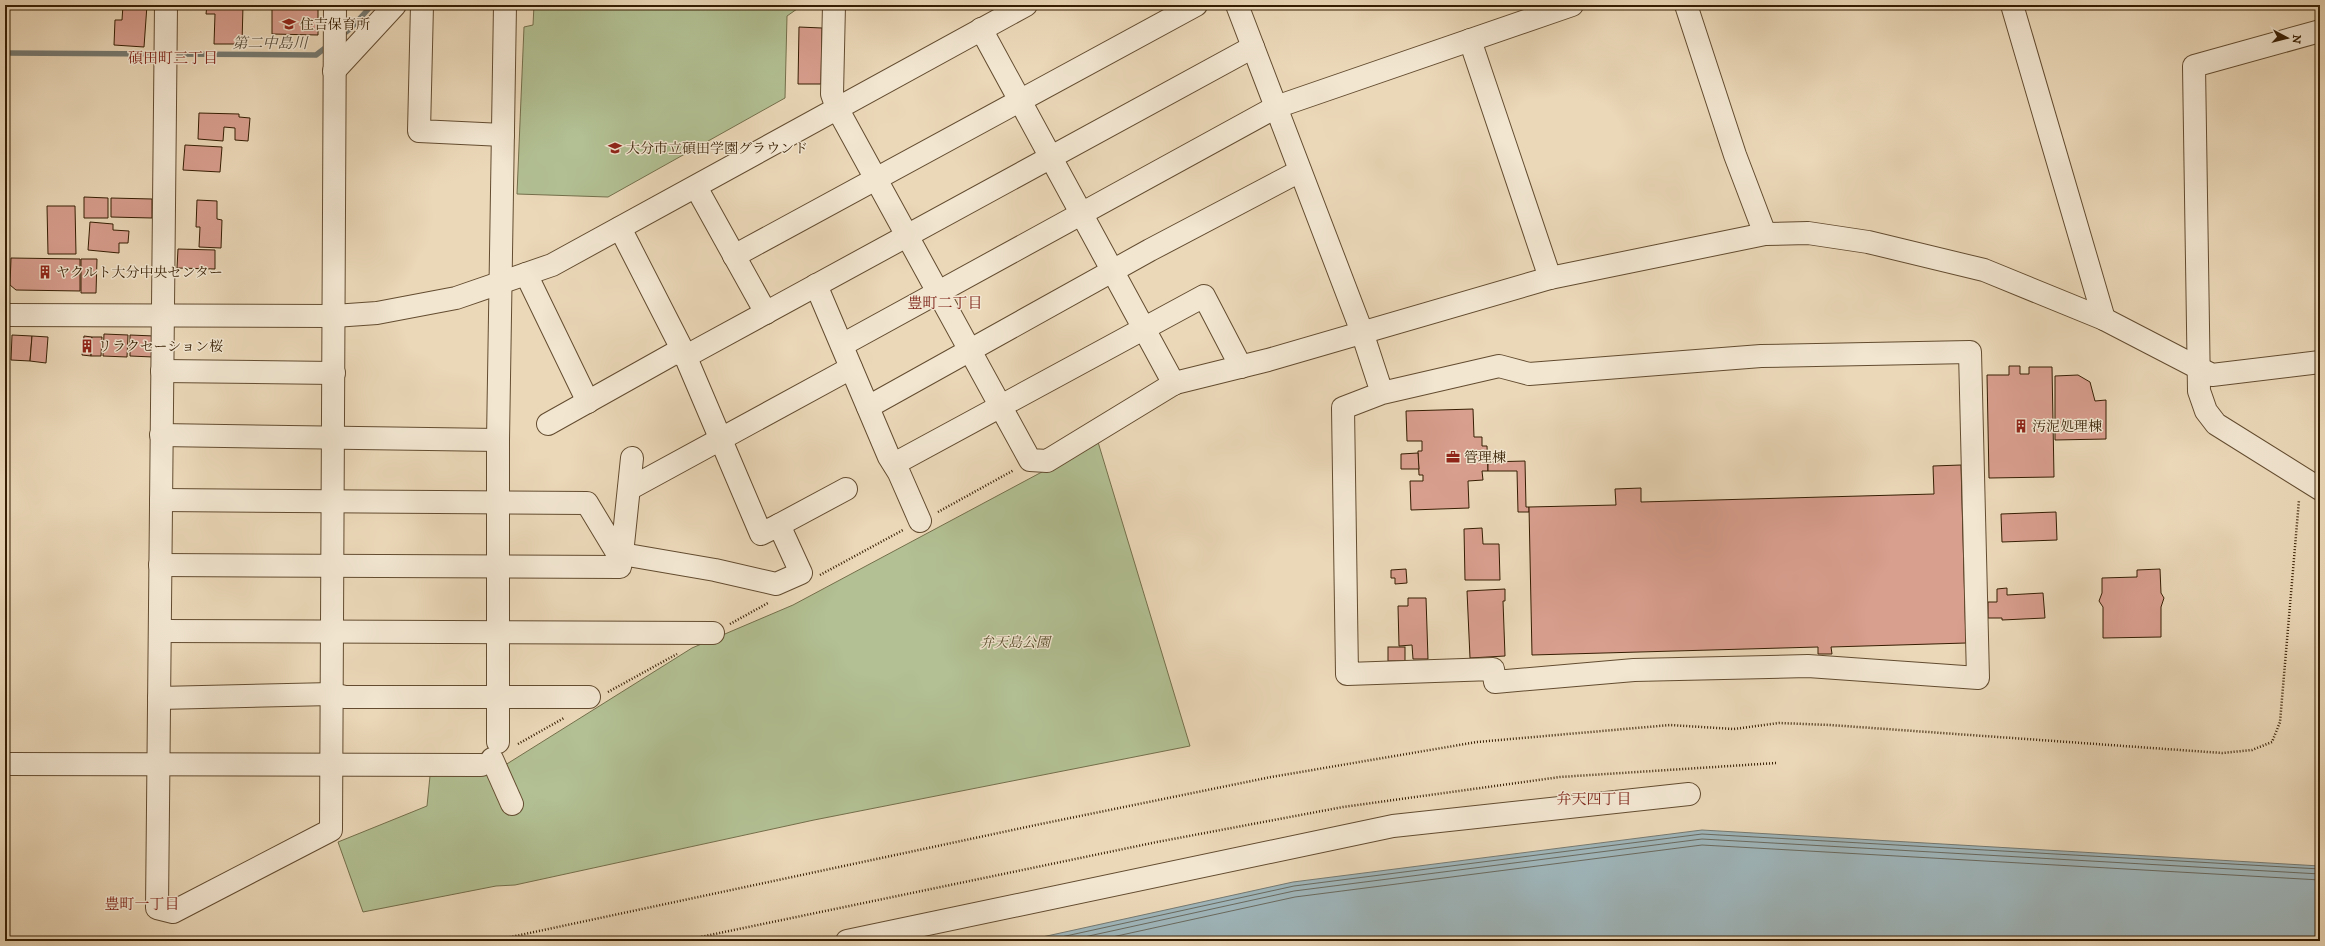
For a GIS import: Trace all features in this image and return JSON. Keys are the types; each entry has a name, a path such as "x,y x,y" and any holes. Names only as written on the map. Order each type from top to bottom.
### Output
{"street":[{"path":"166,5 157,908 173,912 331,830 335,15"},
{"path":"334,61 395,5"},
{"path":"422,5 419,131 502,135"},
{"path":"505,5 498,440 498,698 490,755 512,804"},
{"path":"834,5 832,94 837,108 1030,460 1047,461 1174,384 1241,367 1550,278 1765,234 1808,233 1868,242 1984,270 2104,319 2212,375 2320,362"},
{"path":"5,315 334,316 420,306 456,298 552,265 1026,5"},
{"path":"734,256 1196,5"},
{"path":"1237,5 1362,332 1382,393"},
{"path":"842,346 1276,108 1572,5"},
{"path":"1686,5 1736,155 1765,234"},
{"path":"2012,5 2104,319"},
{"path":"981,29 1174,384"},
{"path":"2320,30 2194,66 2197,368 2199,391 2206,411 2216,424 2320,489"},
{"path":"1470,40 1550,278"},
{"path":"548,424 673,354 692,353 1253,47"},
{"path":"868,406 1112,271 1300,171"},
{"path":"696,187 766,313"},
{"path":"620,228 684,353 761,534 846,489"},
{"path":"526,274 588,402"},
{"path":"816,285 851,368 920,521"},
{"path":"894,464 1204,296 1241,367"},
{"path":"1970,352 1978,678 1808,666 1634,670 1495,682 1494,669 1347,674 1344,408 1382,393 1499,366 1529,374 1761,356 1970,352"},
{"path":"629,489 851,368"},
{"path":"162,371 334,373"},
{"path":"161,435 498,440"},
{"path":"160,566 620,567 632,458"},
{"path":"161,500 587,503 616,552 715,570 776,584 801,573 780,524"},
{"path":"160,631 713,633"},
{"path":"159,698 332,694 345,697 596,697"},
{"path":"5,764 332,764 490,755"},
{"path":"847,941 1393,826 1689,794"}],"path":[{"path":"819,576 1030,460"},
{"path":"492,941 1043,823 1271,777 1477,742 1670,725 1734,729 1779,723 1838,725 2222,753 2252,750 2272,742 2280,722 2301,477"},
{"path":"713,633 775,599"},
{"path":"596,697 678,653"},
{"path":"490,755 568,715"},
{"path":"681,941 1157,842 1343,807 1560,777 1776,763"}],"green space":[{"name":"大分市立碩田学園グラウンド","path":"534,5 797,5 797,9 787,16 785,98 608,197 517,194 524,27 533,25"},
{"name":"弁天島公園","path":"1098,442 1190,746 814,820 515,885 496,886 363,912 338,842 427,806 430,776 491,773 692,648 793,605"}],"water":[{"path":"1702,830 2320,866 2320,941 1024,941 1293,882"}],"building":[{"path":"123,5 147,5 144,47 114,45 115,20 122,20"},
{"path":"207,5 243,5 242,44 214,44 215,14 206,14"},
{"path":"272,5 306,5 306,9 318,9 318,35 272,34"},
{"path":"799,27 822,28 821,84 798,84"},
{"path":"199,113 239,114 239,117 250,118 248,141 235,140 235,128 224,127 223,141 198,139"},
{"path":"185,145 222,147 220,172 183,170"},
{"path":"84,197 108,198 108,218 84,218"},
{"path":"111,198 152,199 152,218 111,217"},
{"path":"197,200 217,201 217,219 222,220 221,248 199,247 200,227 196,227"},
{"path":"47,206 75,206 76,254 48,254"},
{"path":"90,222 113,224 113,230 129,231 128,243 119,243 119,253 88,250"},
{"path":"178,249 215,250 215,269 177,268"},
{"name":"ヤクルト大分中央センター","path":"11,258 80,259 80,291 16,290 10,285"},
{"path":"81,259 97,259 96,293 81,293"},
{"path":"104,334 128,335 127,357 103,356"},
{"path":"12,335 32,336 30,361 11,360"},
{"path":"130,335 154,336 153,357 130,356"},
{"path":"32,336 48,337 46,363 30,361"},
{"name":"リラクセーション桜","path":"84,336 92,337 91,356 82,355"},
{"path":"92,337 102,337 101,356 91,356"},
{"name":"汚泥処理棟","path":"2009,366 2020,366 2020,374 2029,374 2029,367 2052,367 2054,477 1989,478 1987,375 2009,375"},
{"path":"2078,375 2090,382 2095,401 2106,400 2106,439 2055,440 2055,376"},
{"name":"管理棟","path":"1473,409 1474,437 1482,437 1482,446 1487,446 1488,471 1482,471 1483,480 1468,481 1469,508 1411,510 1410,481 1423,481 1423,475 1419,475 1418,453 1418,451 1422,451 1422,441 1407,441 1406,411"},
{"path":"1418,453 1419,469 1401,469 1401,454"},
{"path":"1525,461 1526,507 1529,507 1529,512 1518,512 1517,471 1488,471 1488,462"},
{"path":"1961,465 1966,643 1831,647 1832,654 1818,654 1818,647 1532,655 1529,507 1616,505 1615,489 1641,488 1641,502 1934,494 1933,466"},
{"path":"2056,512 2057,540 2002,542 2001,514"},
{"path":"1482,528 1483,544 1499,544 1500,580 1465,580 1464,529"},
{"path":"1406,569 1407,583 1395,584 1395,578 1391,578 1391,570"},
{"path":"2160,569 2161,593 2164,598 2161,607 2161,637 2103,638 2103,607 2099,601 2102,593 2102,578 2137,577 2137,570"},
{"path":"2007,588 2007,595 2043,593 2045,618 2002,620 2002,618 1988,618 1988,602 1997,602 1997,589"},
{"path":"1505,589 1505,601 1503,601 1505,656 1470,658 1467,591"},
{"path":"1408,598 1426,598 1428,659 1413,659 1412,645 1399,646 1398,606 1408,606"},
{"path":"1388,647 1405,647 1405,661 1388,661"}],"waterway":[{"name":"第二中島川","path":"341,36 352,27 372,5"},
{"name":"第二中島川","path":"169,54 316,55 329,45"},
{"name":"第二中島川","path":"5,53 161,54"}],"place":[{"name":"住吉保育所","path":"289,24"},
{"name":"大分市立碩田学園グラウンド","path":"615,148"},
{"name":"ヤクルト大分中央センター","path":"45,272"},
{"name":"リラクセーション桜","path":"87,346"},
{"name":"汚泥処理棟","path":"2021,426"},
{"name":"管理棟","path":"1453,457"}],"district":[{"name":"碩田町三丁目","path":"173,58"},
{"name":"豊町二丁目","path":"945,303"},
{"name":"弁天四丁目","path":"1594,799"},
{"name":"豊町一丁目","path":"142,904"}]}
